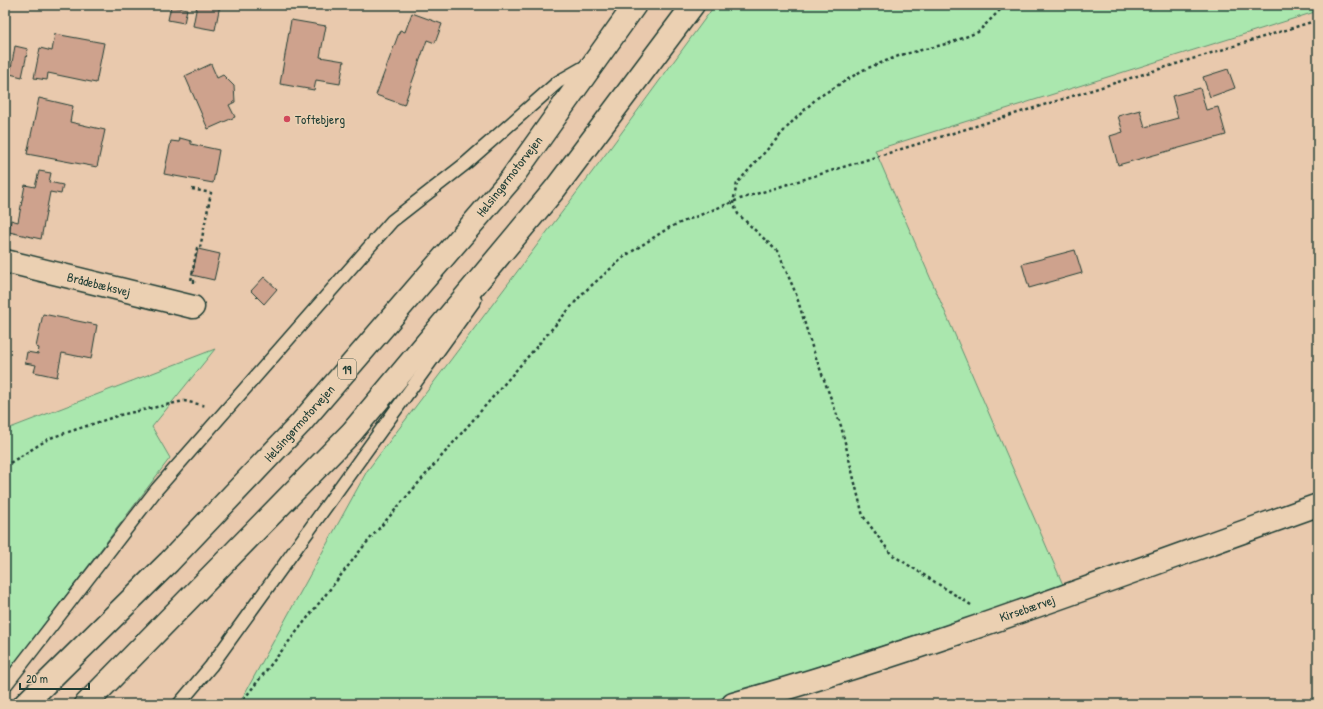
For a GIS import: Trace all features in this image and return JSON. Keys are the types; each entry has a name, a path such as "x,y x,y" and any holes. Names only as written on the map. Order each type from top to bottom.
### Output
{"main road":[{"name":"Helsingørmotorvejen","path":"25,704 169,562 300,424 510,179 635,5"},
{"path":"86,704 352,432 555,189 693,5"},
{"name":"Brådebæksvej","path":"5,261 191,306"},
{"name":"Kirsebærvej","path":"733,704 806,683 993,620 1318,505"}],"lane":[{"path":"5,686 157,489 392,221 465,164 558,82 594,62"},
{"path":"179,704 211,666 555,189"}],"path":[{"path":"993,620 891,554 863,516 841,426 811,344 790,280 778,252 738,214 732,203 737,183 787,128 817,98 863,70 902,55 950,43 978,32 1005,5"},
{"path":"240,704 364,547 583,294 625,256 670,227 732,203 1318,20"},
{"path":"191,306 194,281 190,281 197,248 200,248 211,193 192,189"},
{"path":"5,466 50,438 120,415 184,402 227,410"}],"green space":[{"path":"715,5 1318,5 1318,11 875,150 1064,587 718,699 719,704 239,704 367,471 611,147"},
{"path":"215,349 152,427 170,458 5,676 5,430"}],"building":[{"path":"197,5 220,5 215,30 193,26"},
{"path":"171,6 187,9 184,23 168,20"},
{"path":"412,13 442,24 435,43 427,40 404,105 376,95 400,30 405,32"},
{"path":"291,20 326,26 320,57 344,61 340,84 316,80 314,90 280,84"},
{"path":"55,34 104,43 96,83 48,73 47,80 34,78 40,48 52,51"},
{"path":"15,46 28,49 22,77 10,74"},
{"path":"211,64 217,78 223,75 234,86 235,102 229,105 235,117 208,129 185,76"},
{"path":"1228,69 1235,88 1210,97 1203,77"},
{"path":"1200,88 1206,110 1218,107 1226,135 1118,165 1110,136 1123,132 1118,116 1140,110 1145,127 1178,118 1172,96"},
{"path":"39,98 73,106 70,122 105,130 97,167 27,154"},
{"path":"180,138 191,141 191,144 219,150 213,183 164,174 171,141 179,142"},
{"path":"39,171 51,173 49,182 63,185 61,194 50,192 41,239 9,232 11,220 18,222 25,185 35,187"},
{"path":"198,249 220,254 214,280 192,275"},
{"path":"1075,250 1082,273 1029,288 1022,264"},
{"path":"264,277 277,289 264,304 251,291"},
{"path":"43,314 97,325 91,359 62,353 57,377 34,372 36,365 25,363 27,352 38,354 39,348 36,347"}],"place":[{"name":"Toftebjerg","path":"287,119"}]}
